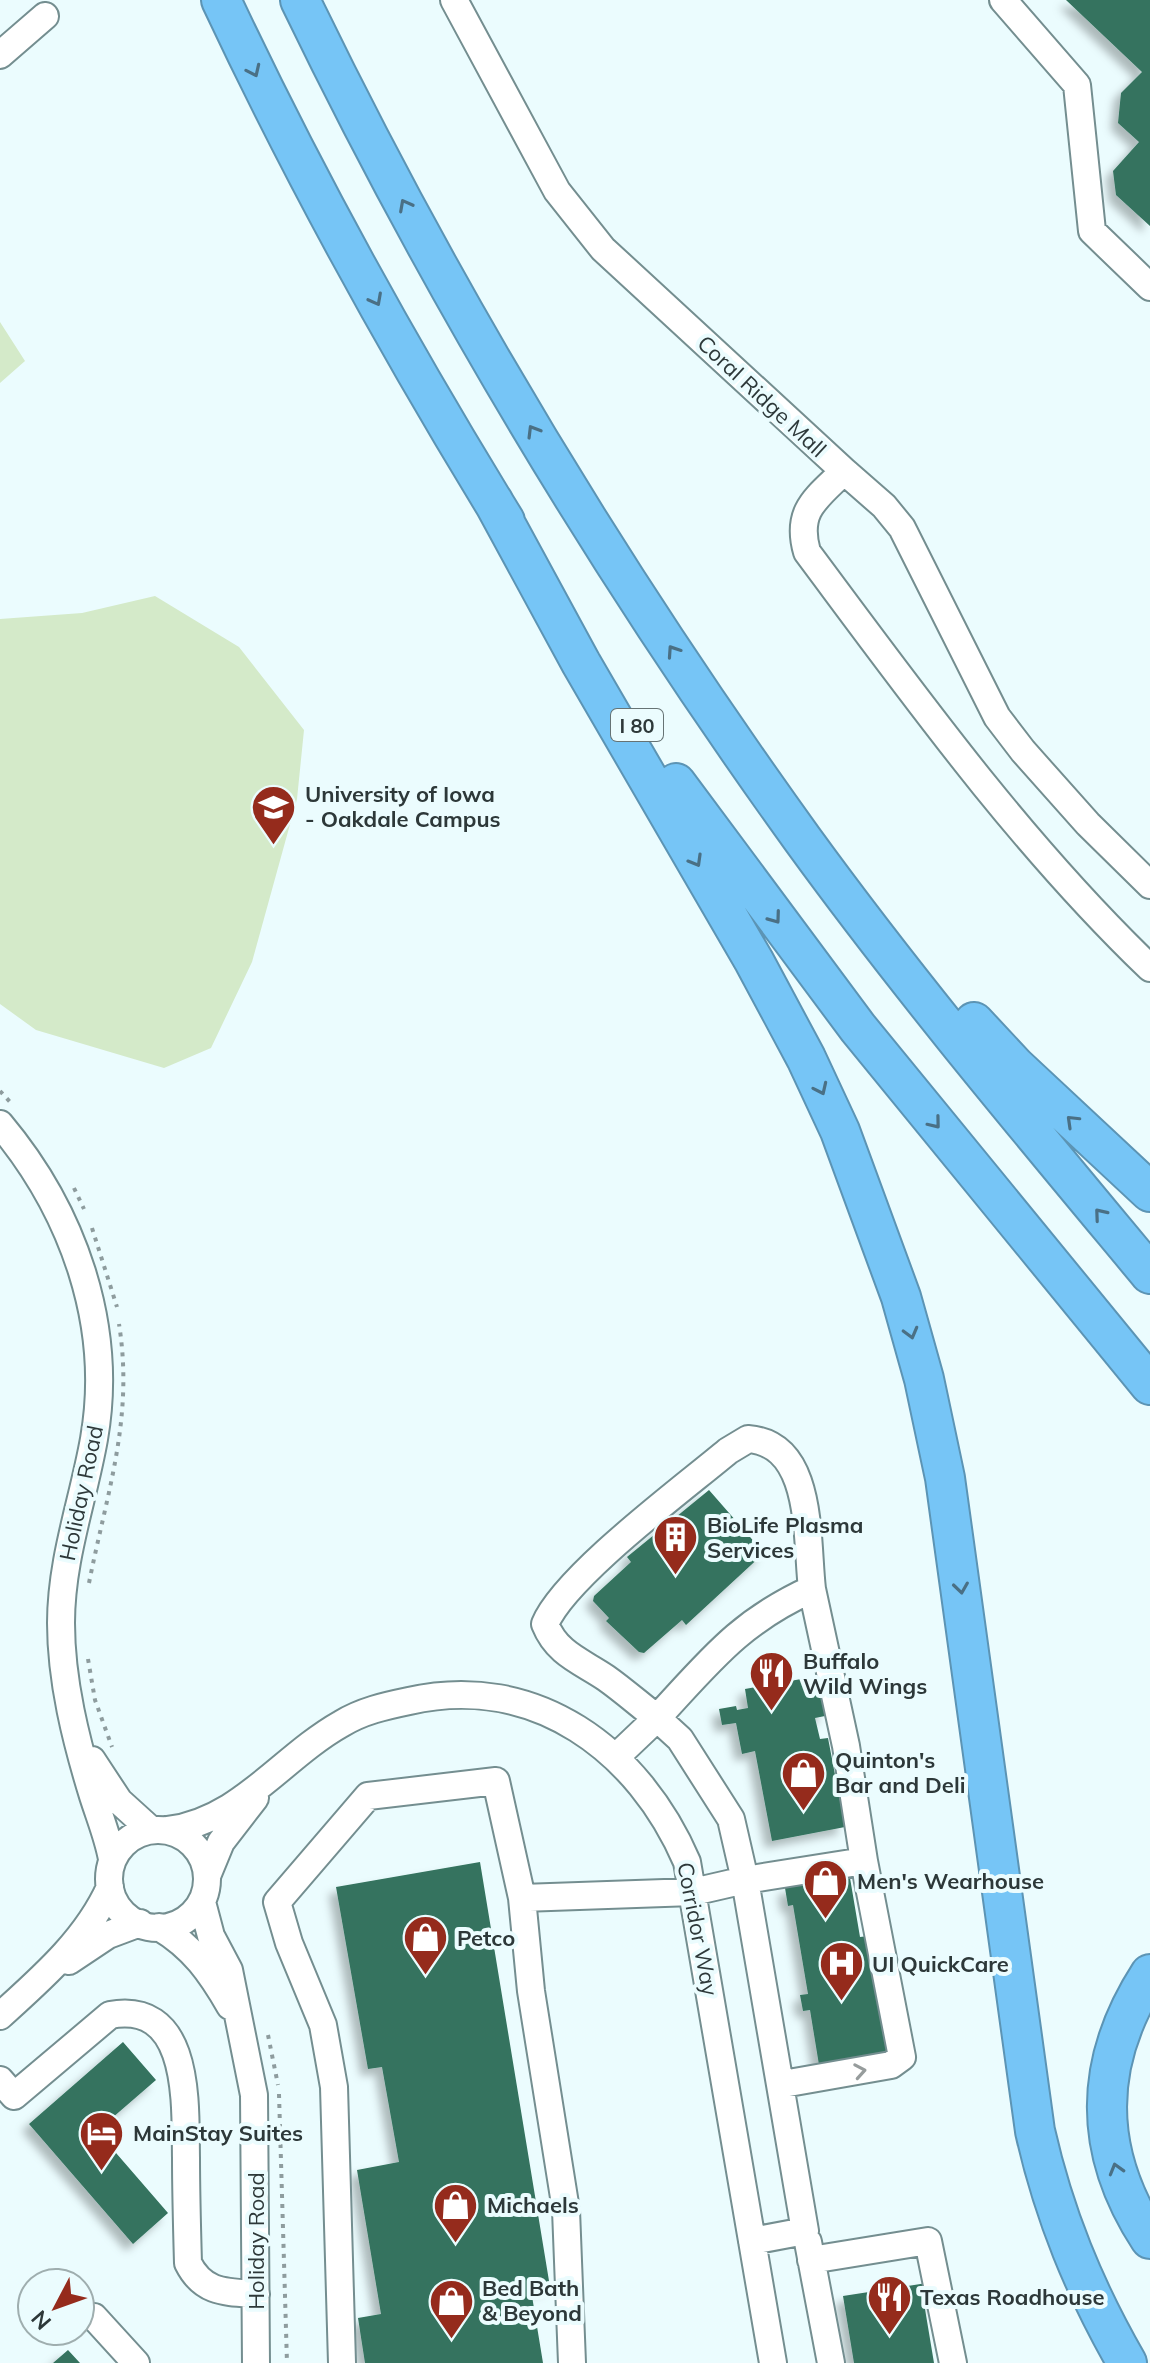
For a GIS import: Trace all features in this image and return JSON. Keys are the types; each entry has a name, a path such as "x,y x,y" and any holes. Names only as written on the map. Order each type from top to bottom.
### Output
{"highway":[{"name":"I 80","path":"221,0 268,99 377,301 493,501 617,697 805,960 1150,1385"},
{"path":"300,0 436,263 602,544 804,841 900,967 1150,1274"},
{"path":"493,501 806,1058 877,1224 924,1379 945,1478 1035,2131 1061,2230 1091,2300 1127,2363"},
{"path":"701,692 960,1006 1015,1066 1150,1192"},
{"path":"1150,1974 1124,2021 1115,2047 1106,2104 1114,2166 1132,2209 1150,2239"}],"street":[{"name":"Coral Ridge Mall","path":"454,0 575,217 603,249 844,471 808,508 803,522 807,552 995,801 1083,901 1150,968"},
{"path":"1003,0 1077,85 1092,231 1150,287"},
{"path":"0,55 45,16"},
{"path":"844,471 884,506 902,528 997,717 1023,751 1150,885"},
{"name":"Holiday Road","path":"0,1124 41,1179 60,1212 87,1285 94,1323 98,1374 95,1436 70,1538 61,1625 63,1665 79,1740 112,1859 110,1887 117,1907 184,1942 204,1964 240,2024"},
{"path":"783,2084 891,2065 902,2057 864,1861 846,1746 812,1589 799,1477 778,1448 767,1440 748,1439 728,1451 598,1561 551,1610 545,1624 551,1639 565,1653 605,1677 680,1739 731,1819 783,2084 805,2231 831,2363"},
{"path":"616,1757 739,1630 771,1607 812,1589"},
{"name":"Corridor Way","path":"159,1830 194,1827 268,1782 310,1746 360,1713 423,1698 456,1694 487,1695 522,1704 590,1735 616,1757 658,1805 687,1862 773,2363"},
{"name":"Holiday Road","path":"79,1740 119,1801 159,1830 193,1844 203,1859 207,1876 202,1902 205,1920 229,1970 249,2059 256,2119 256,2363"},
{"path":"342,2363 334,2087 323,2025 289,1943 277,1902 368,1796 496,1781 522,1898 531,1991 566,2210 572,2363"},
{"name":"Corridor Way","path":"207,1876 221,1842 268,1782"},
{"path":"112,1859 133,1836 159,1830"},
{"path":"522,1898 693,1892 745,1880 864,1861"},
{"path":"0,2016 48,1973 94,1919 110,1887"},
{"path":"48,1973 108,1935 150,1925 181,1923 202,1902"},
{"path":"0,2080 14,2096 110,2015 124,2013 155,2023 177,2055 185,2087 188,2263 199,2281 218,2292 256,2294"},
{"path":"752,2241 805,2231"},
{"path":"811,2260 928,2241 953,2363"},
{"path":"96,2319 136,2363"}],"green space":[{"path":"0,322 25,361 0,383"},
{"path":"155,596 239,647 304,730 297,799 252,962 211,1048 164,1068 36,1030 0,1004 0,619 82,613"}],"building":[{"path":"1066,0 1150,0 1150,226 1116,195 1113,171 1139,142 1118,123 1121,93 1142,72"},
{"name":"BioLife Plasma Services","path":"709,1490 764,1553 686,1625 682,1620 644,1653 639,1652 606,1621 609,1618 593,1601 594,1596 631,1562 627,1557"},
{"path":"807,1678 809,1687 819,1685 825,1716 815,1718 820,1739 828,1738 845,1827 772,1841 755,1751 742,1754 736,1723 722,1725 719,1709 736,1706 737,1710 748,1708 745,1689"},
{"name":"Petco","path":"480,1862 550,2287 531,2290 543,2363 365,2363 358,2318 381,2314 357,2170 399,2162 382,2067 368,2069 336,1887"},
{"path":"850,1878 860,1937 869,1936 890,2059 820,2071 810,2010 803,2011 800,1995 808,1994 793,1905 788,1906 785,1888"},
{"name":"MainStay Suites","path":"123,2042 156,2080 97,2131 168,2213 133,2244 29,2124"},
{"name":"Texas Roadhouse","path":"927,2283 931,2308 925,2309 934,2363 854,2363 843,2296"},
{"path":"68,2350 80,2363 53,2363"}],"place":[{"name":"University of Iowa - Oakdale Campus","path":"274,846"},
{"name":"BioLife Plasma Services","path":"676,1577"},
{"name":"Buffalo Wild Wings","path":"772,1713"},
{"name":"Quinton's Bar and Deli","path":"804,1812"},
{"name":"Men's Wearhouse","path":"826,1920"},
{"name":"Petco","path":"426,1977"},
{"name":"UI QuickCare","path":"841,2003"},
{"name":"MainStay Suites","path":"102,2172"},
{"name":"Michaels","path":"456,2244"},
{"name":"Texas Roadhouse","path":"889,2336"},
{"name":"Bed Bath & Beyond","path":"451,2340"}]}
